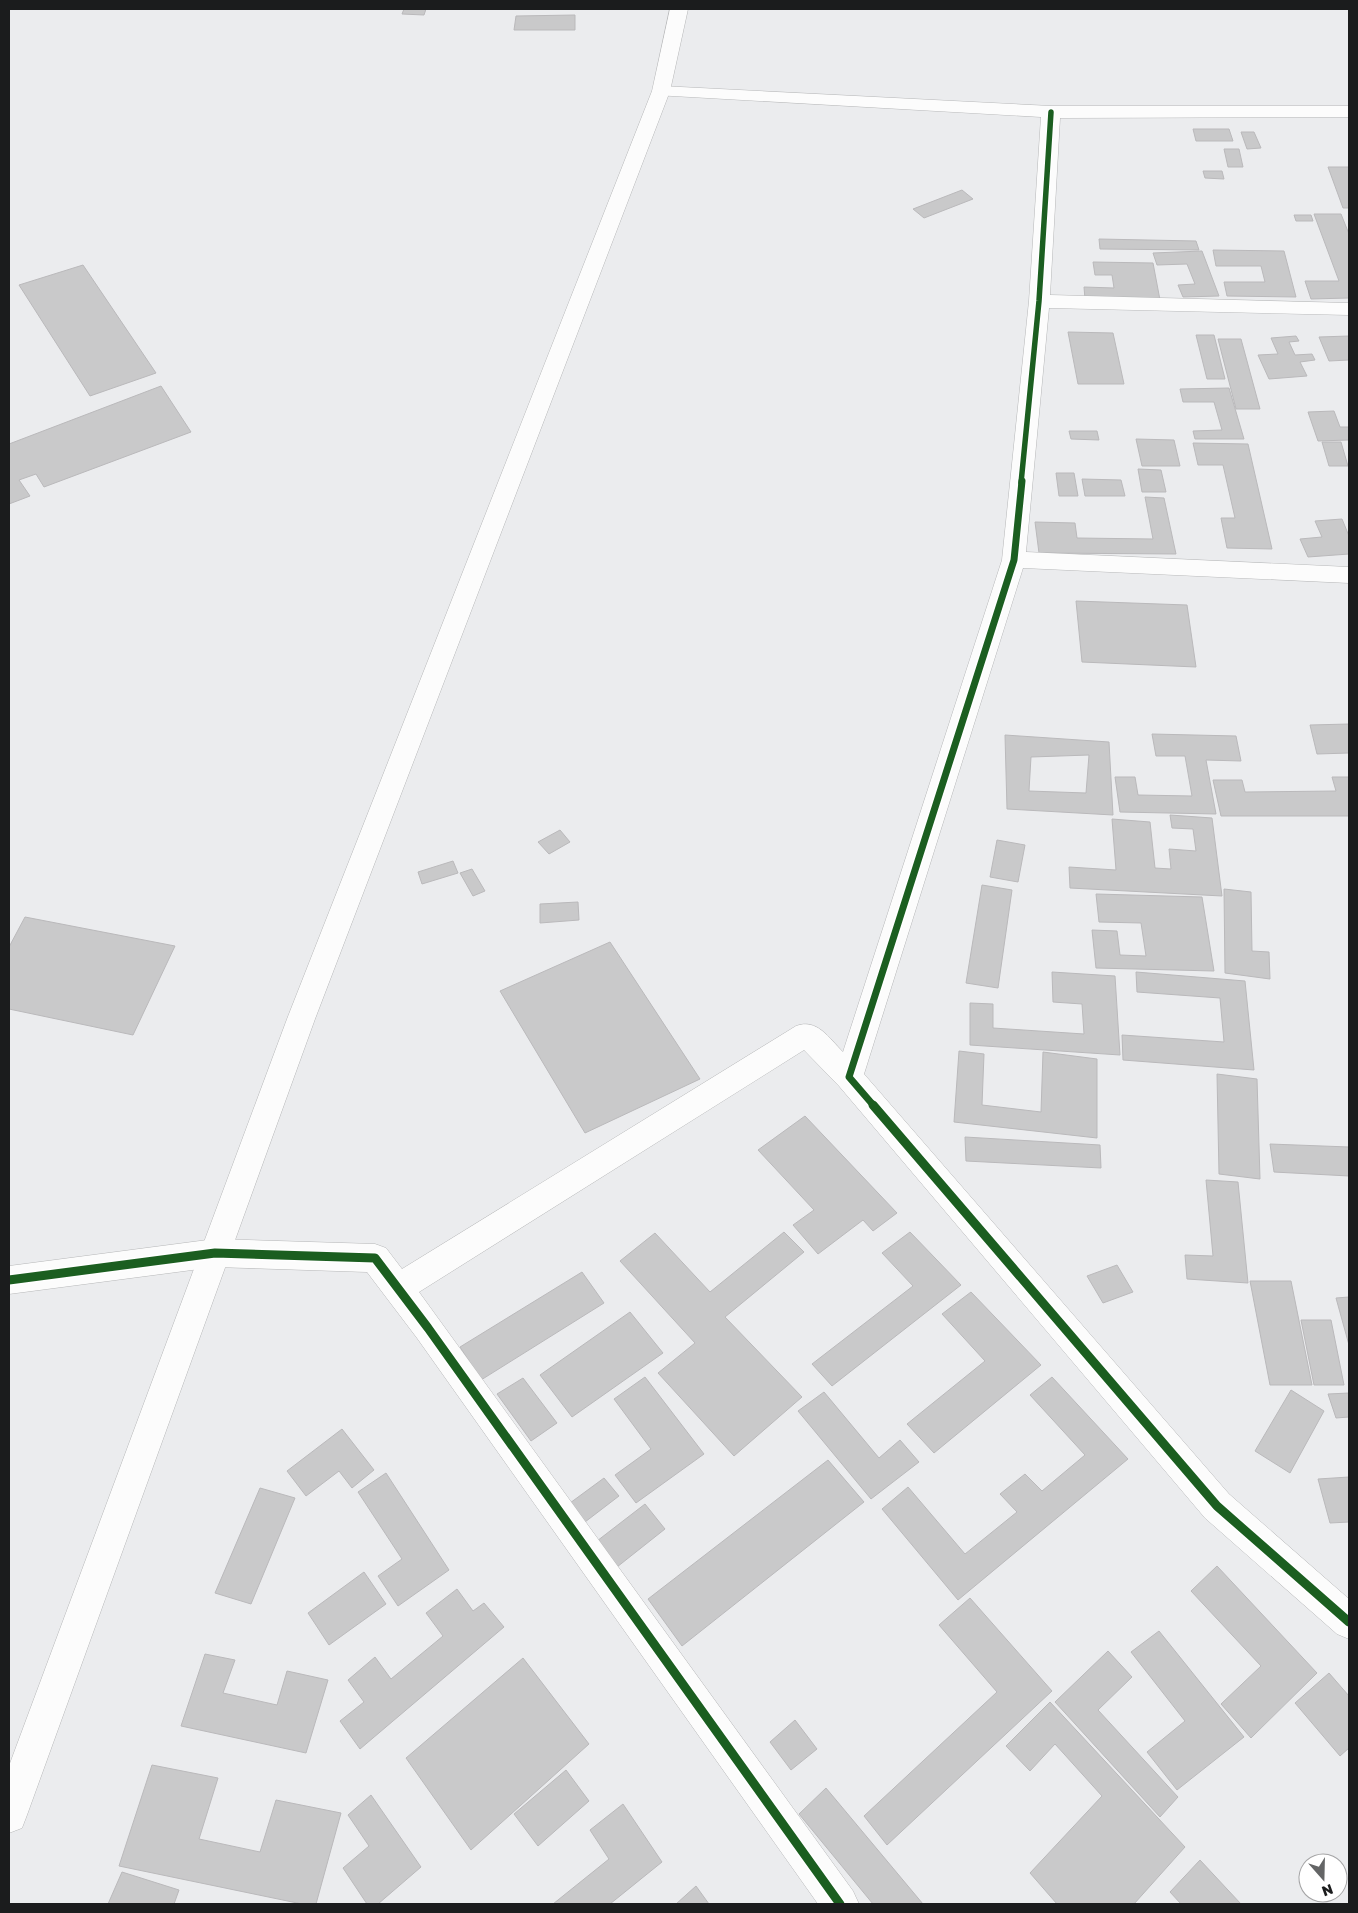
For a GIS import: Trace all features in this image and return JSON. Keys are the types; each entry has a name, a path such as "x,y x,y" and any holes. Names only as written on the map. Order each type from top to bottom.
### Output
{"street":[{"path":"9,1815 301,1019 661,90 678,9"},
{"path":"661,90 1050,112 1349,111"},
{"path":"849,1077 1014,560 1039,301 1050,112"},
{"path":"1039,301 1349,309"},
{"path":"1014,560 1349,575"},
{"path":"398,1288 806,1034 849,1077 1217,1506 1349,1622"},
{"path":"9,1280 215,1253 375,1258 840,1904"}],"building":[{"path":"404,9 426,9 424,15 402,14"},
{"path":"575,15 575,30 514,30 516,16"},
{"path":"1193,129 1229,129 1233,141 1196,141"},
{"path":"1241,132 1254,132 1261,148 1247,149"},
{"path":"1224,149 1239,149 1243,167 1228,167"},
{"path":"1328,167 1349,167 1349,208 1343,208"},
{"path":"1203,171 1222,171 1224,179 1205,178"},
{"path":"962,190 973,199 924,218 913,209"},
{"path":"1314,214 1341,214 1349,234 1349,298 1311,299 1305,281 1339,281"},
{"path":"1294,215 1311,215 1313,221 1296,221"},
{"path":"1099,239 1196,241 1199,250 1100,249"},
{"path":"1213,250 1284,251 1296,297 1227,296 1224,282 1265,282 1261,266 1216,266"},
{"path":"1202,251 1219,296 1183,297 1178,285 1195,284 1187,264 1157,265 1153,253"},
{"path":"1093,262 1153,263 1160,300 1085,299 1084,287 1114,288 1112,275 1095,275"},
{"path":"83,265 156,373 90,396 19,285"},
{"path":"1068,332 1113,333 1124,384 1078,384"},
{"path":"1196,335 1214,335 1225,379 1207,379"},
{"path":"1296,336 1299,341 1289,342 1295,355 1312,354 1315,360 1300,362 1307,376 1269,379 1258,355 1278,354 1271,338"},
{"path":"1349,336 1349,360 1329,361 1319,337"},
{"path":"1218,339 1241,339 1260,409 1236,409"},
{"path":"161,386 191,432 44,487 36,474 19,480 30,496 9,504 9,444"},
{"path":"1229,388 1244,439 1195,439 1193,431 1222,430 1214,402 1183,402 1180,389"},
{"path":"1334,411 1340,427 1349,427 1349,440 1318,441 1308,412"},
{"path":"1069,431 1097,431 1099,440 1071,439"},
{"path":"1136,439 1174,440 1180,466 1142,466"},
{"path":"1322,442 1341,442 1348,466 1329,466"},
{"path":"1193,443 1248,444 1272,549 1227,548 1221,518 1235,518 1223,465 1198,465"},
{"path":"1138,469 1161,470 1166,492 1142,492"},
{"path":"1056,473 1074,473 1078,496 1059,496"},
{"path":"1082,479 1121,480 1125,496 1085,496"},
{"path":"1145,497 1164,498 1176,554 1039,553 1035,522 1075,523 1077,538 1153,539"},
{"path":"1342,519 1349,536 1349,554 1308,557 1300,539 1322,537 1315,521"},
{"path":"1076,601 1187,605 1196,667 1082,662"},
{"path":"1349,724 1349,753 1317,754 1310,725"},
{"path":"1152,734 1236,736 1241,761 1206,760 1216,814 1120,812 1115,777 1135,777 1138,795 1192,796 1185,756 1156,756"},
{"path":"1005,735 1109,742 1113,815 1007,809","holes":["1089,755 1086,793 1029,791 1031,757"]},
{"path":"1332,777 1349,777 1349,816 1221,816 1213,780 1242,780 1245,792 1336,791"},
{"path":"1170,815 1212,818 1222,896 1070,888 1069,867 1116,870 1112,819 1150,822 1155,868 1171,869 1169,849 1196,851 1193,829 1172,828"},
{"path":"560,830 570,842 549,854 538,842"},
{"path":"997,840 1025,845 1018,882 990,877"},
{"path":"453,861 458,873 422,884 418,872"},
{"path":"472,869 485,891 473,896 460,873"},
{"path":"982,885 1012,890 998,988 966,983"},
{"path":"1224,889 1251,892 1252,951 1269,952 1270,979 1225,973"},
{"path":"1096,894 1202,897 1214,971 1096,968 1092,930 1117,931 1120,955 1146,956 1141,923 1099,922"},
{"path":"578,902 579,920 540,923 540,904"},
{"path":"25,917 175,946 133,1035 9,1009 9,947"},
{"path":"610,942 700,1079 585,1133 500,991"},
{"path":"1052,972 1115,976 1120,1055 970,1045 970,1003 993,1004 993,1028 1084,1034 1082,1004 1053,1002"},
{"path":"1136,972 1245,981 1254,1070 1123,1060 1122,1035 1224,1042 1220,998 1137,992"},
{"path":"959,1051 984,1054 982,1105 1041,1112 1043,1052 1097,1059 1097,1138 954,1122"},
{"path":"1217,1074 1257,1079 1260,1179 1219,1174"},
{"path":"805,1116 897,1213 873,1231 863,1220 818,1254 793,1225 814,1210 758,1150"},
{"path":"965,1137 1100,1145 1101,1168 966,1161"},
{"path":"1270,1144 1349,1147 1349,1176 1274,1172"},
{"path":"1206,1180 1238,1182 1248,1283 1187,1279 1185,1255 1213,1256"},
{"path":"784,1232 804,1252 725,1317 802,1397 734,1456 658,1373 695,1343 620,1261 655,1233 710,1292"},
{"path":"910,1232 961,1285 832,1386 812,1364 913,1286 882,1253"},
{"path":"1117,1265 1133,1292 1103,1303 1087,1276"},
{"path":"582,1272 604,1303 481,1380 460,1347"},
{"path":"1250,1281 1291,1281 1312,1385 1270,1385"},
{"path":"971,1292 1041,1365 934,1453 907,1424 985,1361 942,1314"},
{"path":"1349,1297 1349,1345 1336,1298"},
{"path":"630,1312 663,1353 572,1417 540,1375"},
{"path":"1301,1320 1331,1320 1344,1385 1314,1385"},
{"path":"645,1377 704,1454 636,1503 615,1475 651,1449 614,1399"},
{"path":"1052,1377 1128,1459 958,1600 882,1509 908,1487 965,1554 1017,1512 1000,1494 1025,1474 1042,1491 1085,1455 1030,1395"},
{"path":"523,1378 557,1423 531,1441 497,1394"},
{"path":"1291,1390 1324,1411 1290,1473 1255,1451"},
{"path":"824,1392 879,1458 900,1440 919,1462 871,1499 798,1411"},
{"path":"1349,1393 1349,1417 1336,1418 1328,1394"},
{"path":"342,1429 374,1470 352,1488 339,1471 306,1496 287,1471"},
{"path":"828,1460 864,1502 682,1646 648,1599"},
{"path":"386,1473 449,1570 398,1606 378,1576 402,1559 358,1492"},
{"path":"1349,1477 1349,1522 1330,1523 1318,1479"},
{"path":"604,1478 619,1496 585,1522 570,1503"},
{"path":"260,1488 295,1498 251,1604 215,1593"},
{"path":"645,1504 665,1529 617,1567 597,1541"},
{"path":"1217,1566 1317,1673 1251,1738 1221,1704 1261,1666 1191,1591"},
{"path":"364,1572 386,1604 329,1645 308,1613"},
{"path":"457,1589 473,1611 484,1603 504,1627 360,1749 340,1721 364,1702 348,1680 375,1657 391,1679 443,1636 426,1613"},
{"path":"970,1598 1052,1691 887,1845 864,1816 997,1692 939,1625"},
{"path":"1159,1631 1244,1737 1177,1790 1147,1752 1185,1721 1131,1652"},
{"path":"1108,1651 1132,1677 1098,1710 1178,1797 1160,1817 1055,1702"},
{"path":"205,1654 235,1660 223,1693 277,1705 287,1671 328,1680 306,1753 181,1726"},
{"path":"523,1658 589,1744 471,1850 406,1758"},
{"path":"1329,1673 1349,1696 1349,1748 1340,1756 1295,1703"},
{"path":"1050,1702 1185,1847 1134,1904 1057,1904 1030,1873 1102,1796 1055,1744 1030,1771 1006,1746"},
{"path":"795,1720 817,1749 791,1770 770,1742"},
{"path":"152,1765 218,1778 199,1839 260,1852 276,1800 341,1813 316,1904 302,1904 119,1866"},
{"path":"566,1770 589,1801 538,1846 514,1814"},
{"path":"826,1788 923,1904 873,1904 799,1814"},
{"path":"371,1795 421,1867 378,1904 367,1904 343,1868 369,1846 348,1815"},
{"path":"623,1804 662,1862 610,1904 553,1904 609,1859 590,1830"},
{"path":"1200,1860 1241,1904 1181,1904 1170,1892"},
{"path":"122,1872 179,1890 174,1904 108,1904"},
{"path":"696,1886 709,1904 676,1904"}],"cycle path":[{"path":"1051,112 1039,301 1014,560 849,1077 1217,1506 1349,1622"},
{"path":"9,1280 215,1253 375,1258 428,1328 840,1904"}]}
